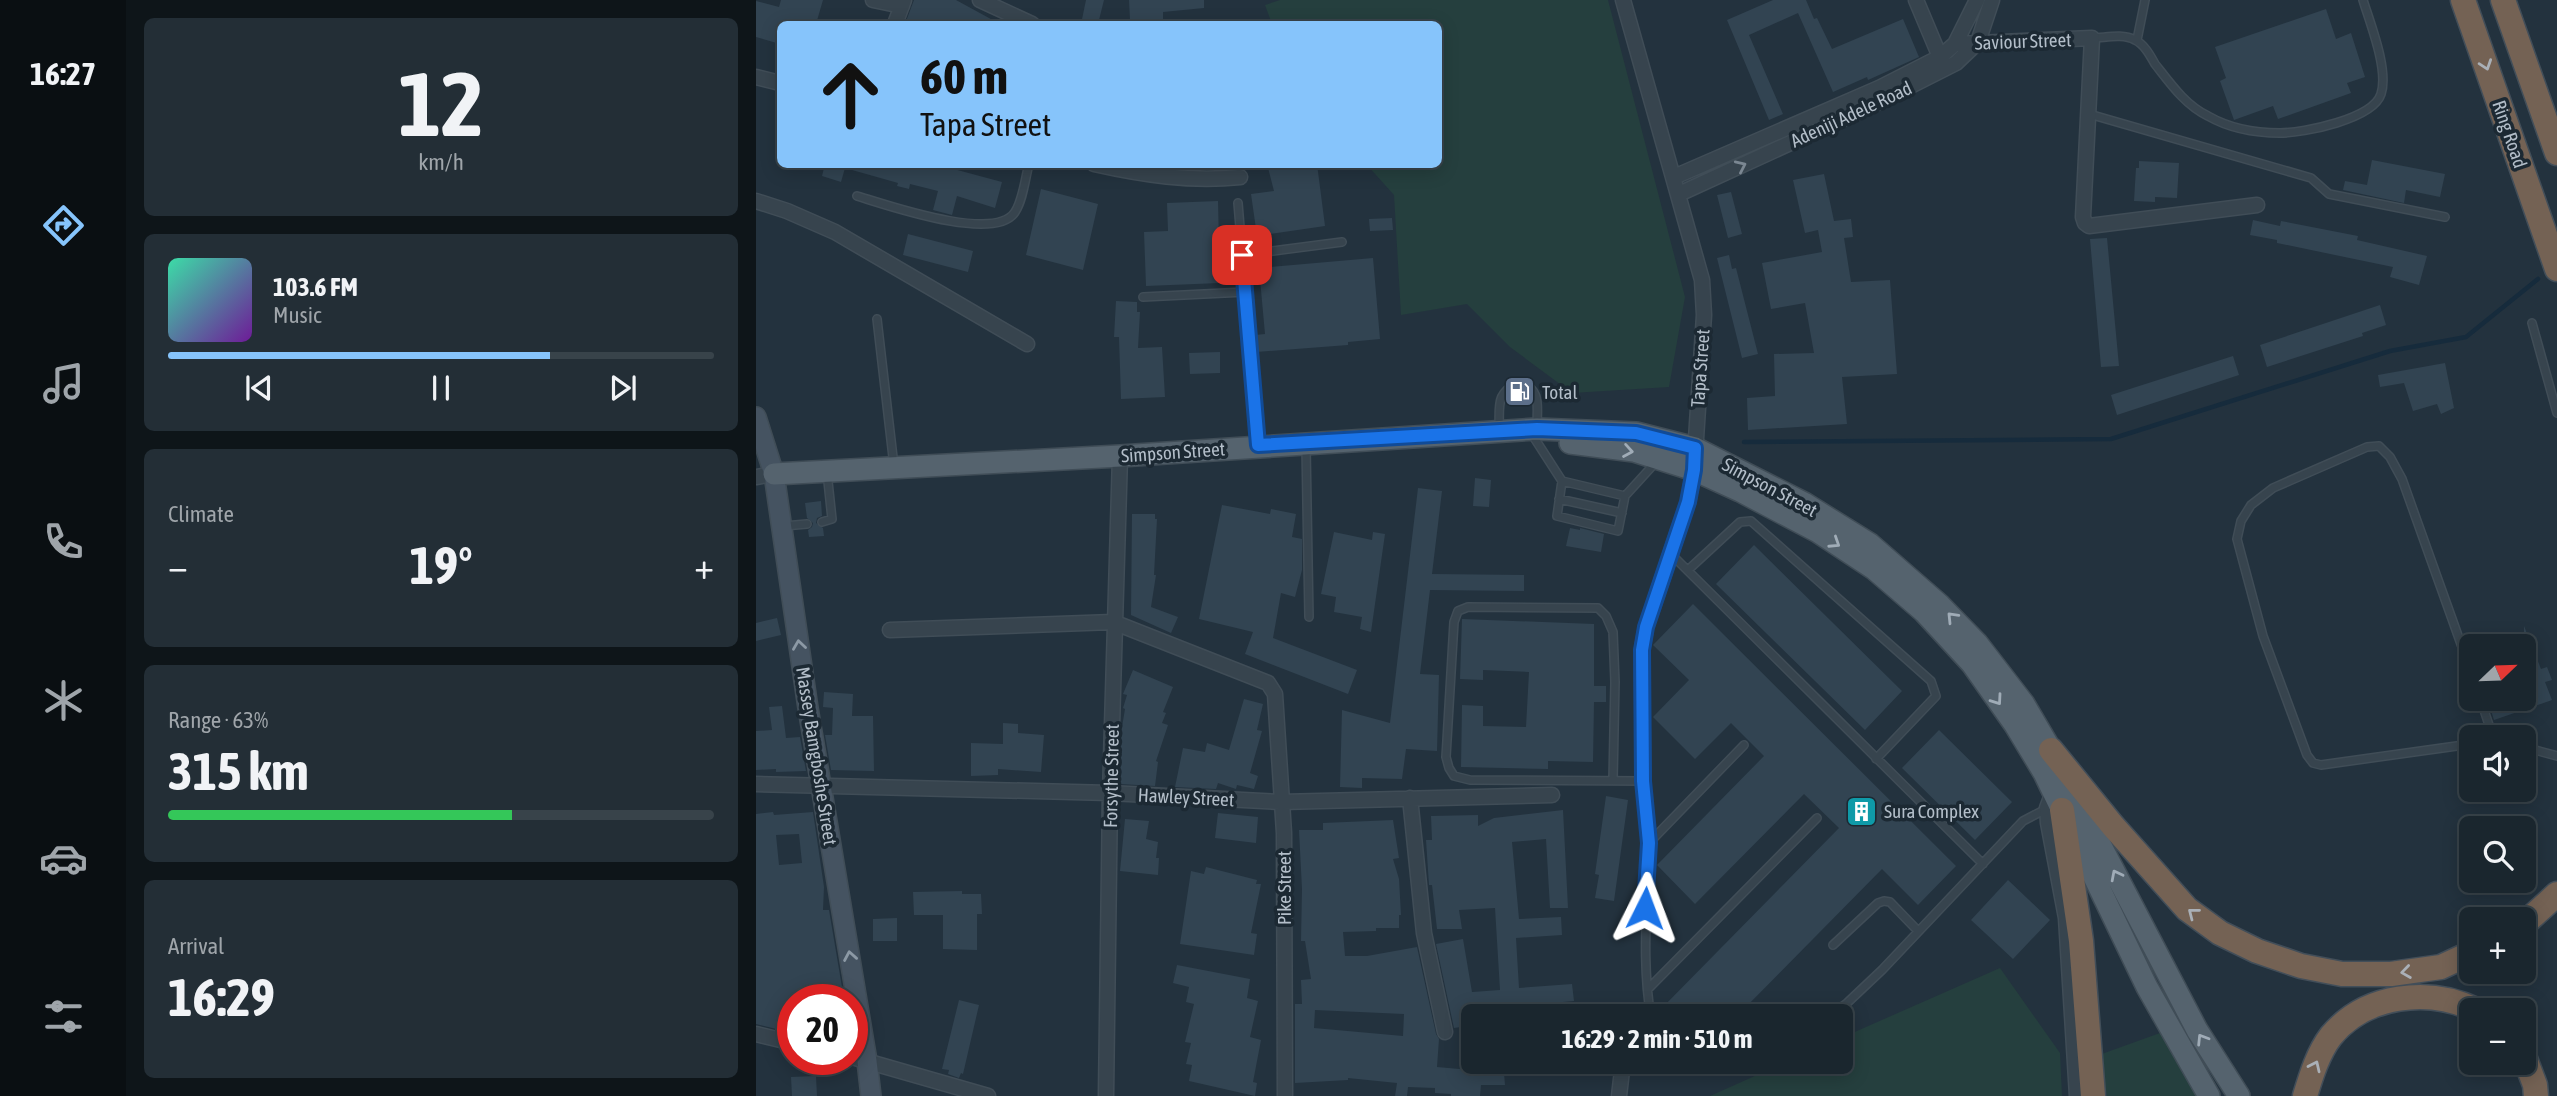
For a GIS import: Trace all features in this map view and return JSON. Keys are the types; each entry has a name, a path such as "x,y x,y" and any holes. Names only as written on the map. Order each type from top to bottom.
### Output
{"highway":[{"name":"Ring Road","path":"2463,0 2554,260"},
{"name":"Ring Road","path":"2503,0 2557,153"},
{"path":"2051,750 2113,826 2187,909 2220,933 2257,951 2301,966 2328,971 2392,974 2441,967 2459,959"},
{"path":"2054,804 2081,941 2092,1096"},
{"path":"2536,913 2557,894"},
{"path":"2305,1096 2312,1072 2329,1038 2359,1013 2399,998 2423,996 2445,998 2459,1003"},
{"path":"2531,1075 2536,1096"}],"main road":[{"name":"Massey Bamgboshe Street","path":"756,417 765,476 782,526 849,984"},
{"name":"Simpson Street","path":"765,476 894,466 1120,456 1258,445 1520,432 1636,433 1695,448 1804,503 1870,544 1910,577 1977,643 2024,704 2051,750 2169,979 2197,1030 2239,1096"},
{"path":"1520,432 1634,451 1694,470 1818,532 1874,569 1924,612 1972,664 2015,725 2147,987 2209,1096"},
{"name":"Massey Bamgboshe Street","path":"865,1075 871,1096"}],"street":[{"path":"873,0 903,3 896,21"},
{"path":"980,0 1026,21"},
{"name":"Tapa Street","path":"1623,0 1702,280 1704,315 1694,470 1688,502 1646,627 1642,650 1643,781"},
{"name":"Adeniji Adele Road","path":"1674,177 1879,88 1940,57 1955,44 1978,0"},
{"path":"1978,42 1992,0"},
{"path":"1919,5 1940,57"},
{"path":"2092,38 2083,217 2085,223 2089,226 2257,205"},
{"name":"Saviour Street","path":"1955,44 2092,38"},
{"name":"Adeniji Adele Road","path":"1679,194 1871,106 1956,63 1978,42"},
{"path":"756,77 777,82"},
{"path":"1115,168 1166,178 1211,180 1240,177"},
{"path":"756,201 788,211 835,232 1027,344"},
{"name":"Forsythe Street","path":"1106,1096 1113,622 1120,456"},
{"path":"890,630 1113,622"},
{"name":"Pike Street","path":"1113,622 1268,682 1275,694 1284,833 1285,1096"},
{"path":"756,784 821,785"},
{"name":"Hawley Street","path":"821,785 1110,793 1280,802 1552,795"},
{"path":"1410,797 1424,933 1445,1032"},
{"path":"2054,804 2052,849 2066,918 2077,1096"},
{"path":"756,1034 777,1039"},
{"path":"868,1061 988,1096"},
{"path":"1619,1096 1622,1074"}],"lane":[{"path":"2137,40 2145,0"},
{"path":"2092,38 2126,36 2137,40 2181,97 2206,116 2255,132 2282,133 2328,125 2353,117 2371,108 2381,95 2383,77 2363,0"},
{"path":"2089,114 2311,178 2329,194 2445,218"},
{"path":"857,197 955,223 999,223 1016,211 1028,168"},
{"path":"1238,203 1258,445"},
{"path":"1242,255 1342,242"},
{"path":"1143,298 1245,292"},
{"path":"877,319 894,466"},
{"path":"2532,323 2557,413"},
{"path":"1520,432 1536,394 1530,386 1519,382 1506,388 1500,396 1520,432 1562,481 1625,496"},
{"path":"1306,443 1309,617"},
{"path":"2459,638 2402,479 2390,457 2379,446 2367,447 2273,488 2251,505 2241,521 2237,539 2263,636 2307,755 2313,762 2321,765 2459,746"},
{"path":"1562,481 1557,516 1618,531 1625,496 1659,459"},
{"path":"822,522 832,519 827,472"},
{"path":"1559,499 1622,513"},
{"path":"1688,570 1740,522 1751,521 1931,681 1936,696 1877,759"},
{"path":"782,526 807,524"},
{"path":"1671,554 1983,864"},
{"path":"1614,780 1613,632 1606,616 1598,608 1549,606 1468,607 1458,611 1454,622 1447,757 1454,776 1470,780 1643,781 1649,843 1645,908 1650,1004"},
{"path":"1649,843 1744,745"},
{"path":"2536,750 2557,756"},
{"path":"1846,1004 2023,821 2054,804"},
{"path":"1648,989 1817,818"},
{"path":"1833,945 1878,903 1884,901 1890,902 1918,932"}],"green space":[{"path":"1280,0 1608,0 1685,297 1669,387 1572,393 1510,347 1467,304 1401,315 1394,195 1370,168 1442,168 1442,21 1271,21 1265,5"},
{"path":"2000,968 2060,1053 2062,1096 1710,1096 1759,1074 1853,1074 1853,1033"},
{"path":"2174,1028 2203,1096 2107,1096 2099,1055"}],"building":[{"path":"781,0 823,0 817,21 777,21 777,43 756,37 756,1 779,7"},
{"path":"914,0 956,0 994,21 906,21"},
{"path":"1086,0 1104,0 1099,21 1082,21"},
{"path":"1129,0 1204,0 1204,8 1163,12 1163,19 1130,20"},
{"path":"1773,0 1806,0 1832,49 1903,19 1919,57 1833,92 1798,13 1749,35 1783,114 1769,120 1727,20"},
{"path":"2326,9 2336,39 2351,33 2365,77 2347,83 2351,93 2278,119 2273,106 2234,120 2220,81 2226,78 2215,47"},
{"path":"2372,160 2445,174 2440,197 2406,190 2404,203 2343,190 2345,181 2367,185"},
{"path":"2139,161 2179,163 2177,198 2155,197 2155,202 2134,201 2136,168 2139,168"},
{"path":"824,168 845,168 841,182 822,176"},
{"path":"845,168 950,168 1002,182 995,208 957,196 952,215 933,210 938,191 910,184 909,189 897,186 898,183"},
{"path":"1268,168 1318,168 1325,226 1257,236 1251,194 1274,191"},
{"path":"1824,174 1834,221 1851,219 1853,237 1844,238 1851,282 1890,280 1897,374 1842,377 1847,424 1748,430 1747,398 1775,396 1774,354 1814,353 1805,303 1771,309 1762,263 1822,252 1818,230 1805,233 1793,180"},
{"path":"1041,189 1098,204 1083,270 1026,255"},
{"path":"1731,192 1742,234 1728,238 1717,195"},
{"path":"1218,201 1220,283 1146,286 1144,232 1168,231 1167,203"},
{"path":"1392,218 1393,230 1370,231 1369,219"},
{"path":"2253,220 2280,226 2281,221 2358,236 2357,240 2427,256 2419,285 2390,277 2393,267 2250,235"},
{"path":"908,234 973,251 968,272 903,255"},
{"path":"2107,238 2119,366 2101,367 2090,239"},
{"path":"1729,255 1732,269 1736,268 1758,354 1742,358 1717,258"},
{"path":"1373,258 1380,339 1348,342 1348,345 1256,352 1255,335 1265,334 1259,268"},
{"path":"1116,301 1137,302 1137,312 1140,312 1138,348 1162,347 1165,397 1121,399 1119,337 1114,337"},
{"path":"2380,305 2386,325 2362,333 2363,336 2267,367 2260,345"},
{"path":"1220,352 1220,373 1190,374 1189,353"},
{"path":"2233,356 2239,375 2117,415 2111,395"},
{"path":"2445,363 2454,408 2441,414 2437,404 2413,411 2404,383 2380,387 2378,375"},
{"path":"1475,478 1491,480 1489,507 1473,506"},
{"path":"1418,488 1442,491 1432,574 1524,575 1524,591 1430,590 1420,674 1439,675 1437,751 1406,749 1402,779 1362,778 1362,788 1340,787 1342,710 1390,723"},
{"path":"821,501 822,516 817,518 816,523 823,528 824,536 809,537 808,530 813,523 807,518 805,503"},
{"path":"1222,505 1270,514 1271,509 1296,514 1292,537 1302,539 1302,570 1295,597 1281,593 1273,638 1357,670 1348,694 1245,654 1253,632 1199,619"},
{"path":"1132,514 1155,514 1157,519 1156,575 1151,607 1178,617 1171,633 1131,615"},
{"path":"1570,528 1604,534 1601,552 1566,546"},
{"path":"1334,532 1372,540 1373,532 1385,534 1371,632 1360,629 1362,617 1334,612 1336,597 1321,594"},
{"path":"1754,545 1902,691 1865,730 1716,584"},
{"name":"Sura Complex","path":"1693,604 1956,866 1918,905 1882,869 1749,1004 1666,1004 1839,828 1804,794 1695,904 1657,865 1764,756 1731,723 1695,759 1653,717 1689,680 1653,645"},
{"path":"777,618 781,635 756,641 756,623"},
{"path":"1462,619 1594,624 1594,686 1606,686 1606,702 1594,702 1593,762 1548,761 1548,769 1461,767 1462,705 1483,706 1483,726 1526,727 1529,672 1483,670 1483,680 1460,679"},
{"path":"2536,656 2541,669 2547,667 2552,680 2545,682 2552,700 2536,706"},
{"path":"1133,670 1173,687 1163,712 1166,713 1162,723 1168,725 1156,761 1155,786 1120,784 1121,733 1127,695 1123,694"},
{"path":"824,692 853,694 852,716 873,716 874,771 831,770 825,735 832,735 833,708 823,707"},
{"path":"1244,699 1263,704 1257,730 1262,731 1250,773 1258,776 1254,789 1237,785 1236,789 1218,783 1216,789 1175,787 1183,748 1205,752 1207,743 1229,750"},
{"path":"782,706 786,738 800,737 806,771 756,770 756,731 772,730 769,707"},
{"path":"2491,711 2520,711 2494,720"},
{"path":"1003,723 1018,724 1018,733 1044,735 1041,772 998,769 998,775 971,776 971,743 1003,744"},
{"path":"1939,730 2012,802 1975,840 1902,768"},
{"path":"1606,796 1628,800 1614,901 1595,898 1599,875 1595,874"},
{"path":"1563,810 1568,908 1550,908 1546,839 1512,842 1519,919 1561,917 1562,935 1516,938 1519,988 1572,984 1574,1001 1541,1004 1461,1004 1461,1027 1454,1028 1436,944 1463,939 1472,992 1500,990 1495,908 1459,910 1462,929 1437,929 1432,885 1429,885 1426,840 1432,840 1431,816 1478,815 1478,826 1494,818"},
{"path":"813,812 824,887 823,910 829,910 841,984 777,984 777,1029 756,1024 756,814","holes":["799,834 802,863 779,865 776,835"]},
{"path":"1218,813 1258,817 1256,843 1215,838"},
{"path":"1125,819 1149,821 1146,839 1158,842 1158,875 1120,871"},
{"path":"1393,820 1399,858 1393,859 1399,879 1399,928 1343,932 1345,956 1367,956 1417,947 1439,1039 1437,1067 1461,1069 1461,1074 1504,1074 1505,1085 1481,1085 1480,1096 1451,1096 1435,1093 1435,1088 1408,1087 1407,1096 1395,1096 1397,1083 1348,1078 1295,1083 1295,1004 1302,1004 1301,980 1311,979 1305,941 1301,941 1299,830 1323,830 1323,823","holes":["1315,1010 1404,1014 1403,1036 1314,1028"]},
{"path":"1206,867 1257,880 1256,884 1261,884 1251,933 1257,934 1254,955 1180,944 1191,871 1204,874"},
{"path":"2008,880 2050,920 2013,959 1971,920"},
{"path":"962,891 962,894 981,894 982,914 977,914 977,950 943,949 943,915 914,915 913,892"},
{"path":"897,918 897,941 873,941 873,919"},
{"path":"1177,965 1250,979 1247,998 1258,1001 1250,1037 1261,1040 1253,1082 1257,1083 1255,1096 1189,1081 1192,1065 1186,1064 1191,1043 1185,1042 1194,1004 1186,1002 1189,987 1173,983"},
{"path":"959,1000 979,1005 963,1074 961,1073 959,1078 948,1074 949,1070 942,1069"},
{"path":"816,1076 817,1096 792,1096 791,1077"}],"waterway":[{"path":"1744,442 2111,439 2390,351 2466,337 2538,279"}],"place":[{"name":"Total","path":"1519,392"},
{"name":"Sura Complex","path":"1861,811"}],"route":[{"path":"1242,255 1258,445 1537,429 1636,433 1695,448 1688,502 1646,627 1642,650 1643,781 1649,843 1645,908"}]}
